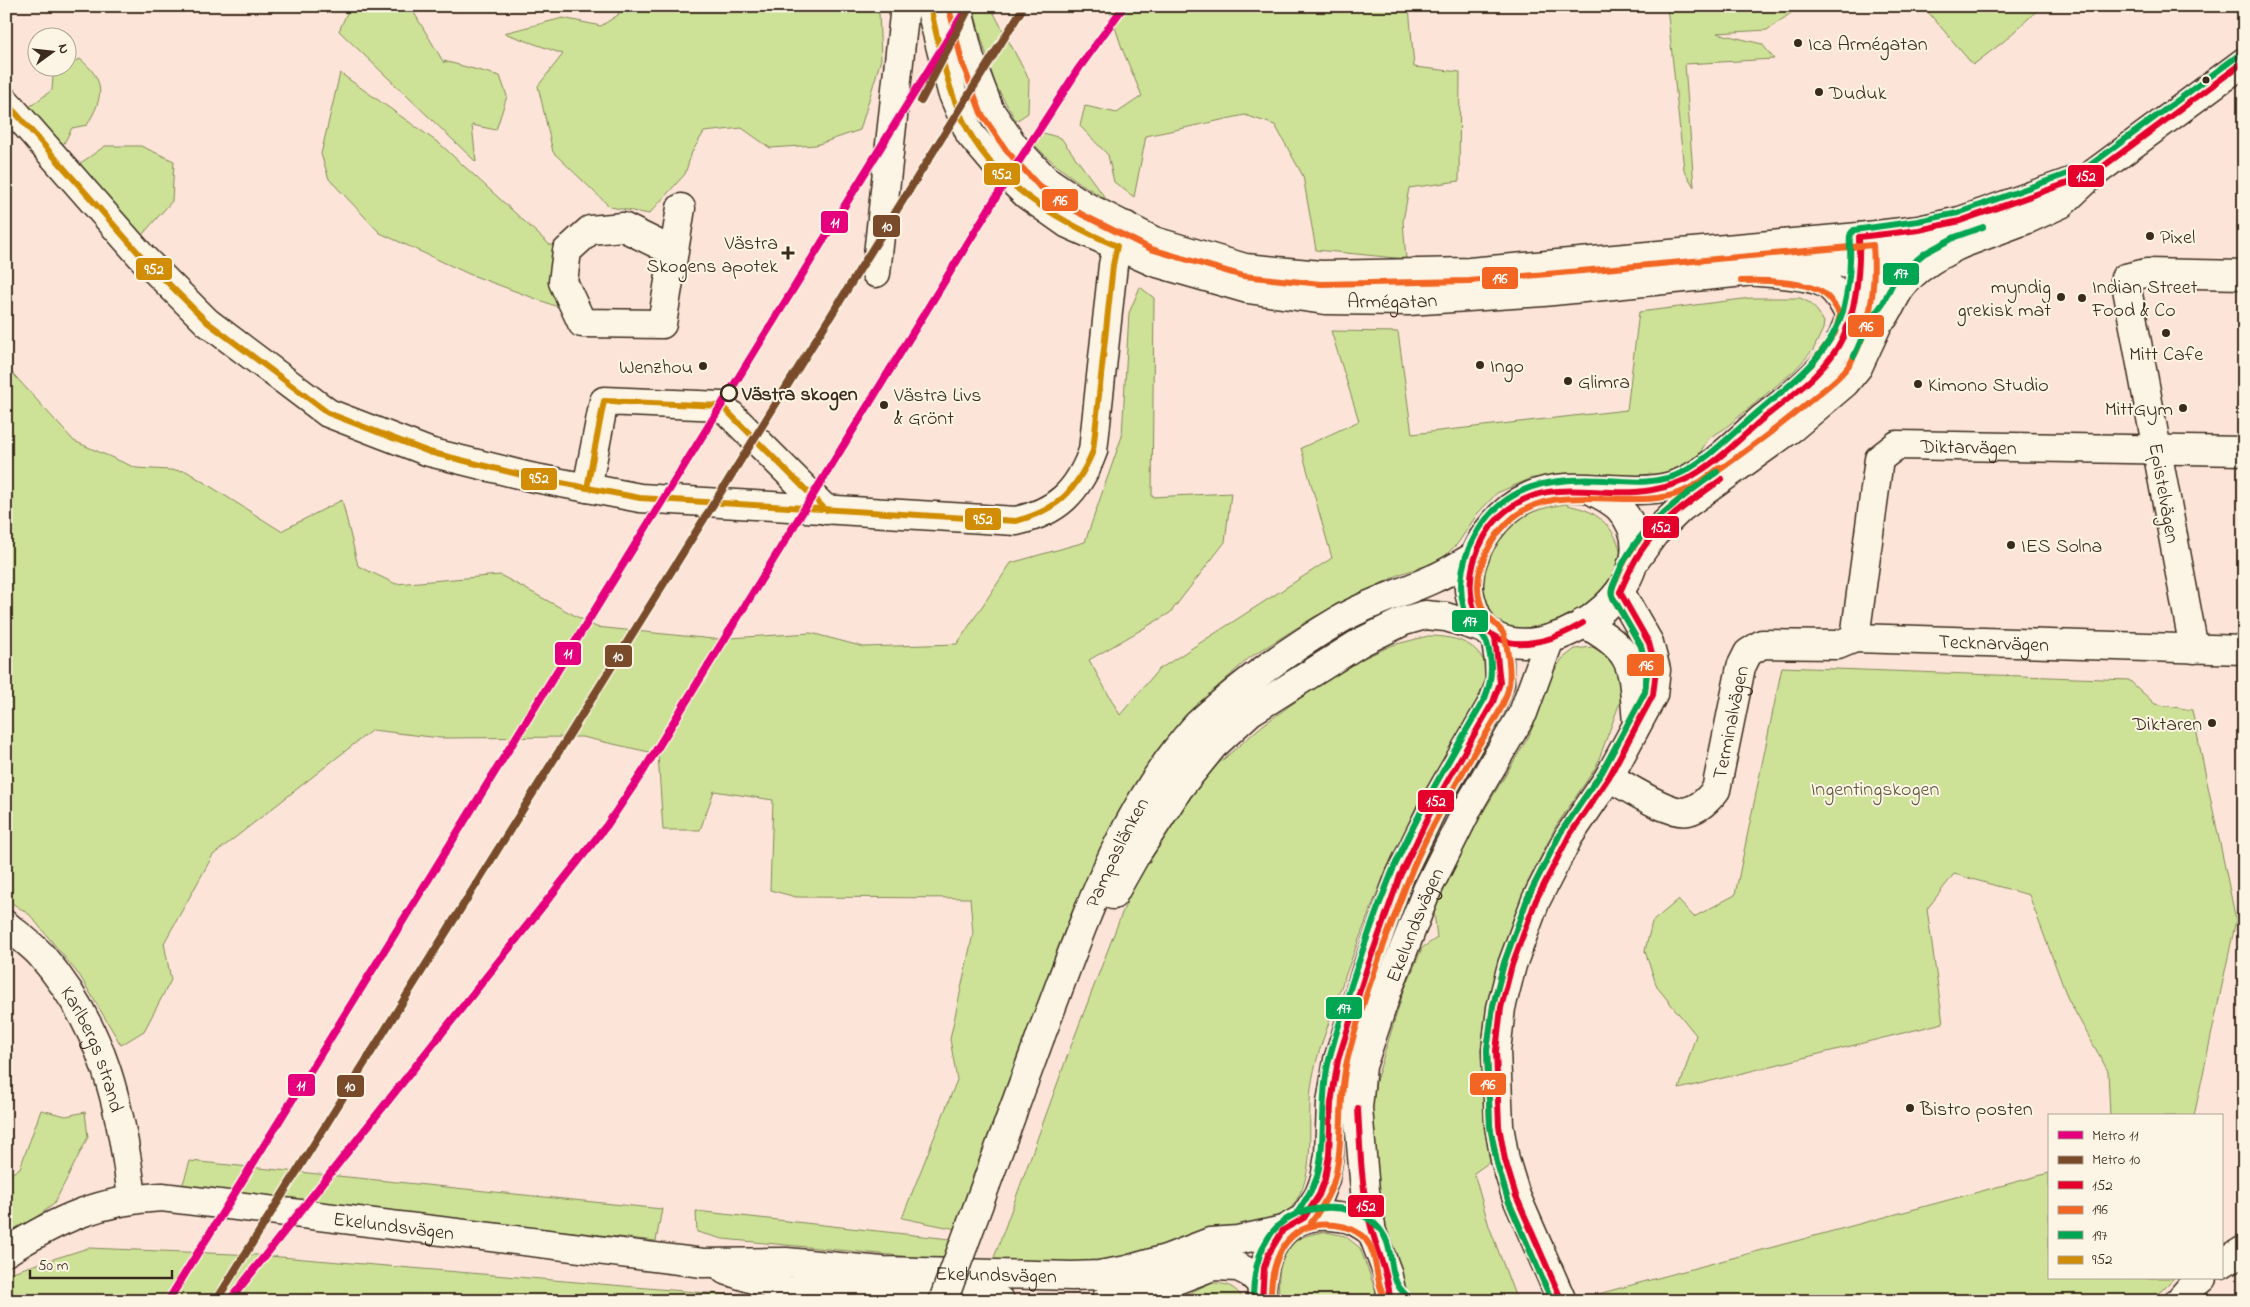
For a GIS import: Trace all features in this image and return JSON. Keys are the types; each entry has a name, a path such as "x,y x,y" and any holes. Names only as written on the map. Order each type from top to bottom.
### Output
{"street":[{"path":"876,272 905,6"},
{"name":"Armégatan","path":"930,6 952,92 970,134 997,166 1027,195 1068,224 1122,236"},
{"name":"Armégatan","path":"957,6 970,59 990,109 1013,145 1045,179 1085,206 1122,236 1154,252 1248,289 1323,287 1468,272 1871,247 1924,253 1959,245 2028,220 2061,204 2093,174 2244,62"},
{"path":"6,102 142,257 207,322 328,414 429,452 530,477 640,498 1016,521 1052,510 1080,480 1093,451 1113,265 1122,236"},
{"name":"Armégatan","path":"1323,287 1408,301 1544,292 1749,271 1871,247 1960,221 2093,174"},
{"path":"674,252 623,227 590,230 568,251 563,282 582,322 662,324 674,252 681,208"},
{"path":"1631,566 1654,534 1681,508 1792,428 1845,382 1858,367 1877,326 1890,308 1900,288 1910,276 1928,262 1959,245"},
{"path":"1871,247 1884,275 1877,326"},
{"name":"Ekelundsvägen","path":"6,1252 41,1230 85,1210 132,1198 175,1197 703,1263 786,1262 882,1271 1072,1276 1099,1275 1128,1270 1166,1259 1210,1242 1238,1240 1294,1224 1319,1195 1325,1179 1329,1155 1331,1103 1338,1060 1367,968 1404,868 1435,803 1493,702 1500,683 1499,661 1490,633 1476,615 1470,596 1469,581 1475,556 1485,535 1500,517 1518,502 1531,495 1568,488 1630,491 1652,489 1673,486 1699,472 1813,376 1833,353 1843,337 1859,276 1871,247"},
{"path":"1749,271 1812,278 1828,285 1841,298 1850,314"},
{"name":"Epistelvägen","path":"2194,649 2125,278 2146,273 2244,275"},
{"path":"587,488 604,400 727,400 826,510"},
{"name":"Diktarvägen","path":"1855,638 1879,458 1897,445 2244,451"},
{"path":"1490,633 1512,642 1531,643 1566,634 1604,610 1620,592 1631,566 1635,550 1629,522 1619,508 1589,489"},
{"name":"Pampaslänken","path":"961,1301 1088,915 1121,838 1152,784 1196,725 1245,683 1290,650 1371,602 1435,578 1475,556"},
{"path":"1562,1301 1516,1196 1505,1160 1498,1106 1496,1051 1500,1008 1510,973 1536,900 1569,836 1609,777 1653,695 1656,670 1649,643 1620,592"},
{"name":"Pampaslänken","path":"943,1301 1049,1038 1113,895 1135,856 1180,788 1213,746 1250,712 1361,642 1404,620 1425,616 1446,617 1490,633"},
{"path":"1583,623 1607,636 1625,655 1632,672 1638,723"},
{"name":"Tecknarvägen","path":"1748,653 1762,644 1838,645 1855,638 2244,650"},
{"name":"Ekelundsvägen","path":"1394,1297 1372,1232 1360,1145 1358,1108 1362,1066 1387,992 1427,890 1472,800 1523,714 1550,639"},
{"name":"Terminalvägen","path":"1609,777 1659,804 1676,810 1687,812 1704,804 1716,790 1741,667 1748,653"},
{"name":"Karlbergs strand","path":"6,925 40,954 65,986 86,1020 105,1061 123,1134 132,1198"},
{"path":"1262,1292 1268,1255 1294,1224 1323,1216 1352,1219 1372,1232"},
{"path":"2222,1263 2244,1250"},
{"name":"Ekelundsvägen","path":"703,1263 786,1290 1000,1301"},
{"path":"1105,1301 1137,1295 1213,1266 1238,1267 1250,1273 1262,1292"},
{"path":"2179,1301 2200,1280"}],"green space":[{"path":"350,6 410,6 444,63 444,61 500,76 507,96 496,130 472,125 476,162 339,31"},
{"path":"621,6 851,6 879,13 881,59 860,130 816,145 770,148 742,128 704,132 692,152 685,174 649,214 610,207 553,152 538,86 563,54 504,33 563,18 601,26 618,15"},
{"path":"972,6 990,6 1029,79 1028,113 1016,121 995,84"},
{"path":"1108,6 1409,6 1414,67 1460,72 1459,181 1409,188 1403,221 1406,259 1316,250 1303,176 1275,125 1245,115 1146,136 1134,197 1114,182 1108,155 1080,126 1085,106 1117,113 1142,96 1123,51"},
{"path":"1667,6 1801,6 1767,30 1717,33 1762,44 1774,59 1685,64 1694,187 1684,170"},
{"path":"1923,6 2042,6 2003,42 1973,65"},
{"path":"80,59 94,74 100,89 99,97 97,106 87,125 72,128 61,149 28,108 52,90 53,78 78,78 78,60"},
{"path":"340,73 440,144 550,245 561,245 566,310 469,274 380,233 329,179 321,154"},
{"path":"1043,133 1061,138 1106,199 1066,173 1031,141"},
{"path":"105,146 141,146 174,161 172,201 135,243 75,167"},
{"path":"1140,287 1154,298 1152,497 1231,493 1225,542 1170,613 1089,660 1120,715 1158,670 1332,558 1301,448 1359,421 1331,331 1398,332 1412,434 1627,410 1639,312 1751,298 1800,298 1810,303 1824,322 1823,329 1813,350 1794,371 1724,429 1709,438 1696,459 1670,474 1644,482 1532,478 1497,493 1478,513 1458,543 1445,556 1428,565 1400,574 1314,617 1249,658 1193,709 1157,750 1129,798 1104,849 1027,1031 956,1229 902,1218 957,1080 950,1039 973,934 970,898 796,897 770,890 773,800 714,791 700,830 663,830 658,754 582,737 440,738 372,730 213,855 164,943 171,980 144,1031 121,1045 80,976 30,915 6,899 6,366 74,441 136,468 186,471 281,531 342,500 358,566 396,584 500,575 596,627 713,639 811,633 864,647 957,644 1011,563 1085,542 1122,436 1129,313"},
{"path":"1565,504 1590,512 1607,525 1613,533 1618,542 1621,562 1615,581 1575,612 1549,625 1521,630 1508,628 1490,619 1486,616 1481,602 1480,584 1485,560 1491,548 1506,531 1529,514 1541,509"},
{"path":"1428,636 1450,638 1470,645 1483,659 1487,685 1472,715 1424,793 1403,834 1384,875 1338,995 1314,1069 1310,1107 1309,1161 1306,1177 1300,1193 1291,1208 1277,1221 1132,1260 991,1266 1071,1046 1122,913 1140,871 1177,813 1218,764 1263,725 1306,694 1355,662 1393,645"},
{"path":"1592,647 1607,654 1617,668 1623,694 1596,767 1556,826 1526,886 1500,968 1487,1020 1483,1076 1491,1161 1474,1173 1489,1226 1517,1301 1415,1301 1404,1287 1373,1194 1369,1127 1376,1081 1403,993 1422,948 1437,938 1434,911 1470,834 1529,736 1551,676 1562,659 1575,649"},
{"name":"Ingentingskogen","path":"1782,667 2129,680 2155,704 2192,710 2236,920 2194,1114 2110,1114 2108,1071 2068,999 2029,895 1954,874 1927,909 1943,1023 1679,1089 1696,1035 1657,987 1645,951 1652,922 1678,900 1694,917 1735,895"},
{"path":"41,1110 66,1116 85,1112 88,1137 54,1204 6,1240 6,1177 20,1168"},
{"path":"190,1161 662,1209 656,1241 181,1190"},
{"path":"2048,1173 2048,1280 2172,1280 2151,1301 1589,1301 1587,1297"},
{"path":"696,1211 950,1239 943,1260 723,1239 697,1232"},
{"path":"1326,1232 1345,1236 1360,1248 1377,1294 1377,1301 1279,1301 1279,1273 1285,1253 1299,1239 1311,1234"},
{"path":"88,1248 257,1255 801,1301 6,1301 6,1274"},
{"path":"1210,1283 1230,1286 1238,1292 1244,1301 1173,1301"}],"metro line":[{"name":"11","path":"168,1301 968,6"},
{"name":"11","path":"229,1301 607,825 644,770 1006,181 1079,68 1124,6"},
{"name":"10","path":"921,101 968,10"},
{"name":"10","path":"216,1301 1021,11"}],"transit line":[{"name":"952","path":"6,102 142,257 207,322 328,413 429,452 530,477 640,498 1016,521 1043,511 1064,497 1080,477 1093,451 1113,265 1117,246 1094,236 1049,211 1008,181 991,163 975,142 957,107 930,6"},
{"name":"196","path":"949,8 962,62 981,113 1006,150 1039,186 1081,214 1151,249 1243,276 1321,284 1469,281 1873,245 1874,276 1868,320 1858,348 1847,368 1832,383 1789,418 1691,490 1662,514 1637,542 1612,588 1612,596 1641,646 1647,671 1645,692 1602,772 1561,832 1528,897 1504,963 1493,1006 1487,1050 1490,1126 1497,1163 1508,1200 1552,1301"},
{"name":"197","path":"1297,1213 1311,1191 1317,1177 1322,1147 1325,1086 1330,1056 1375,917 1392,872 1413,828 1487,692 1491,671 1489,650 1483,636 1473,626 1467,616 1461,593 1461,581 1466,557 1475,536 1487,519 1500,505 1531,487 1566,480 1585,479 1635,482 1655,481 1683,472 1718,447 1792,383 1817,358 1827,344 1843,311 1849,272 1850,236 1854,230 1958,213 2089,166 2239,55"},
{"name":"152","path":"1583,623 1547,639 1516,643 1501,639 1489,632 1480,622 1474,609 1471,594 1474,561 1484,537 1500,516 1518,503 1536,495 1554,491 1632,492 1652,490 1676,484 1692,476 1705,468 1806,384 1817,374 1836,350 1852,313 1858,275 1859,237 1919,230 1960,221 2093,174 2244,62"},
{"name":"197","path":"1854,356 1869,322 1883,303 1893,283 1904,270 1925,253 1955,237 1983,227"},
{"name":"196","path":"1741,281 1772,281 1806,286 1823,293 1831,300 1840,315 1835,333 1811,365"},
{"name":"952","path":"587,488 604,401 722,406 826,510"},
{"name":"196","path":"1311,1223 1326,1199 1337,1170 1342,1092 1347,1061 1390,927 1414,866 1430,832 1447,799 1495,719 1507,694 1510,679 1508,653 1504,635 1485,613 1480,602 1478,590 1481,565 1486,553 1507,523 1525,510 1544,502 1565,498 1631,499 1673,495 1692,487 1720,467"},
{"name":"197","path":"1552,1301 1508,1200 1497,1163 1490,1126 1487,1050 1493,1006 1504,963 1528,897 1561,832 1602,772 1645,692 1647,671 1641,646 1612,596 1614,583 1626,558 1647,529 1674,504 1717,472"},
{"name":"152","path":"1620,592 1636,559 1656,532 1677,512 1722,479"},
{"name":"152","path":"1562,1301 1516,1196 1505,1160 1499,1126 1496,1051 1501,1008 1512,965 1536,900 1569,836 1609,777 1653,695 1656,670 1649,643 1620,592"},
{"name":"152","path":"1262,1301 1264,1268 1268,1255 1283,1230 1304,1218 1319,1195 1325,1179 1329,1155 1331,1103 1338,1060 1367,968 1400,876 1435,803 1493,702 1500,683 1495,637"},
{"name":"152","path":"1358,1108 1361,1164 1366,1205 1387,1280 1390,1301"},
{"name":"197","path":"1253,1301 1257,1266 1269,1237 1278,1225 1291,1216 1325,1208 1339,1208 1352,1211 1364,1216 1382,1231 1389,1248 1395,1280 1407,1296"},
{"name":"196","path":"1271,1301 1274,1271 1284,1245 1304,1229 1318,1225 1344,1226 1366,1240 1373,1254 1380,1287 1388,1301"}],"place":[{"name":"Ica Armégatan","path":"1798,43"},
{"name":"Duduk","path":"1819,92"},
{"name":"Pixel","path":"2150,236"},
{"name":"Västra Skogens apotek","path":"788,253"},
{"name":"myndig grekisk mat","path":"2061,297"},
{"name":"Indian Street Food & Co","path":"2082,298"},
{"name":"Mitt Cafe","path":"2166,333"},
{"name":"Ingo","path":"1480,365"},
{"name":"Wenzhou","path":"703,366"},
{"name":"Glimra","path":"1568,381"},
{"name":"Kimono Studio","path":"1918,384"},
{"name":"Västra skogen","path":"729,393"},
{"name":"Västra Livs & Grönt","path":"884,405"},
{"name":"MittGym","path":"2183,408"},
{"name":"IES Solna","path":"2011,545"},
{"name":"Diktaren","path":"2212,723"},
{"name":"Bistro posten","path":"1910,1108"}]}
